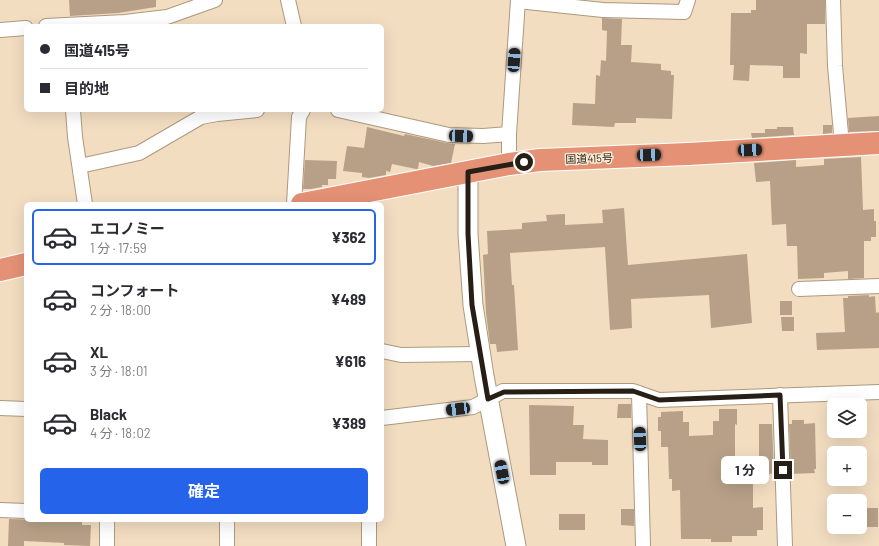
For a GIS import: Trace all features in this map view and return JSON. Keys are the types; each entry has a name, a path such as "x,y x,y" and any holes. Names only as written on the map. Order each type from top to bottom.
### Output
{"highway":[{"name":"国道415号","path":"319,202 509,164 540,160 688,154 879,143"},
{"path":"0,270 24,264"}],"street":[{"path":"86,24 125,22 167,17 215,0"},
{"path":"288,0 294,24"},
{"path":"509,164 509,134 518,0 603,10 684,12 688,0"},
{"path":"833,0 835,66 842,145"},
{"path":"0,30 24,28"},
{"path":"73,112 86,202"},
{"path":"80,166 139,153 201,117 237,112"},
{"path":"294,202 299,117 302,112"},
{"path":"347,112 449,135 483,136 509,134"},
{"path":"468,172 469,250 472,305 516,546"},
{"path":"799,289 879,286"},
{"path":"384,352 401,355 480,354"},
{"path":"384,418 473,407 504,392 633,391 659,400 879,392"},
{"path":"639,393 643,546"},
{"path":"780,395 785,546"},
{"path":"0,408 24,409"},
{"path":"0,510 24,511"},
{"path":"106,546 107,522"},
{"path":"227,522 227,546"},
{"path":"369,546 370,522"}],"building":[{"path":"69,0 156,0 156,7 118,13 70,16"},
{"path":"756,0 825,0 825,24 807,24 807,54 800,53 800,78 783,78 783,66 750,65 749,81 733,80 734,65 730,65 731,13 751,13 751,10 756,10"},
{"path":"602,18 622,19 621,45 632,45 631,62 661,64 661,70 671,71 671,75 674,75 672,119 636,118 636,123 615,123 614,127 572,125 573,103 595,104 596,75 600,76 601,60 606,61 607,31 602,30"},
{"path":"879,116 879,131 849,132 848,118"},
{"path":"823,125 832,125 832,133 823,134"},
{"path":"367,127 404,136 405,134 455,144 451,163 433,166 419,162 418,169 392,164 390,172 386,171 386,175 369,178 362,177 362,173 343,171 347,146 364,148"},
{"path":"777,127 793,127 794,135 752,138 751,133 765,133 765,129 777,129"},
{"path":"861,157 863,210 874,209 874,221 876,221 876,237 871,237 871,241 864,241 864,278 848,279 848,271 824,273 824,278 798,279 797,246 787,246 786,224 772,225 770,181 756,182 754,163 796,160 796,167 824,165 824,159"},
{"path":"305,160 337,161 336,179 328,179 328,185 322,185 322,187 303,189"},
{"path":"624,208 628,265 747,254 752,323 711,328 709,295 631,299 632,328 610,330 605,247 510,253 512,285 514,285 518,350 497,352 496,344 490,344 486,313 483,255 488,254 487,231 522,229 522,223 547,221 546,215 565,214 565,225 603,223 602,210"},
{"path":"869,295 869,297 875,296 876,313 879,312 879,348 817,350 816,333 845,332 843,298 848,298 848,296"},
{"path":"780,301 792,301 792,315 780,315"},
{"path":"781,317 794,317 794,331 782,331"},
{"path":"618,404 631,404 631,418 617,418"},
{"path":"529,405 574,406 573,425 584,425 583,439 608,440 608,465 592,465 592,462 556,462 556,475 530,475"},
{"path":"719,409 737,409 737,425 735,424 735,461 759,461 759,424 772,424 774,474 756,473 755,482 753,482 753,508 763,507 763,530 757,530 757,536 732,536 732,542 711,542 711,539 681,539 680,490 672,491 672,479 669,479 668,447 661,447 661,431 658,431 658,417 661,417 661,412 683,411 683,422 689,422 689,436 713,435 713,421 719,421"},
{"path":"792,420 804,420 804,424 815,423 815,473 791,474 789,424 792,424"},
{"path":"867,508 878,508 878,527 867,527"},
{"path":"621,509 634,509 634,526 621,525"},
{"path":"559,514 585,514 585,530 559,530"},
{"path":"9,519 24,519 24,522 82,522 82,525 91,525 90,546 24,541 24,546 8,546"}],"route":[{"path":"524,162 468,172 468,234 472,305 488,399 504,392 633,391 659,400 780,395 783,470"}]}
